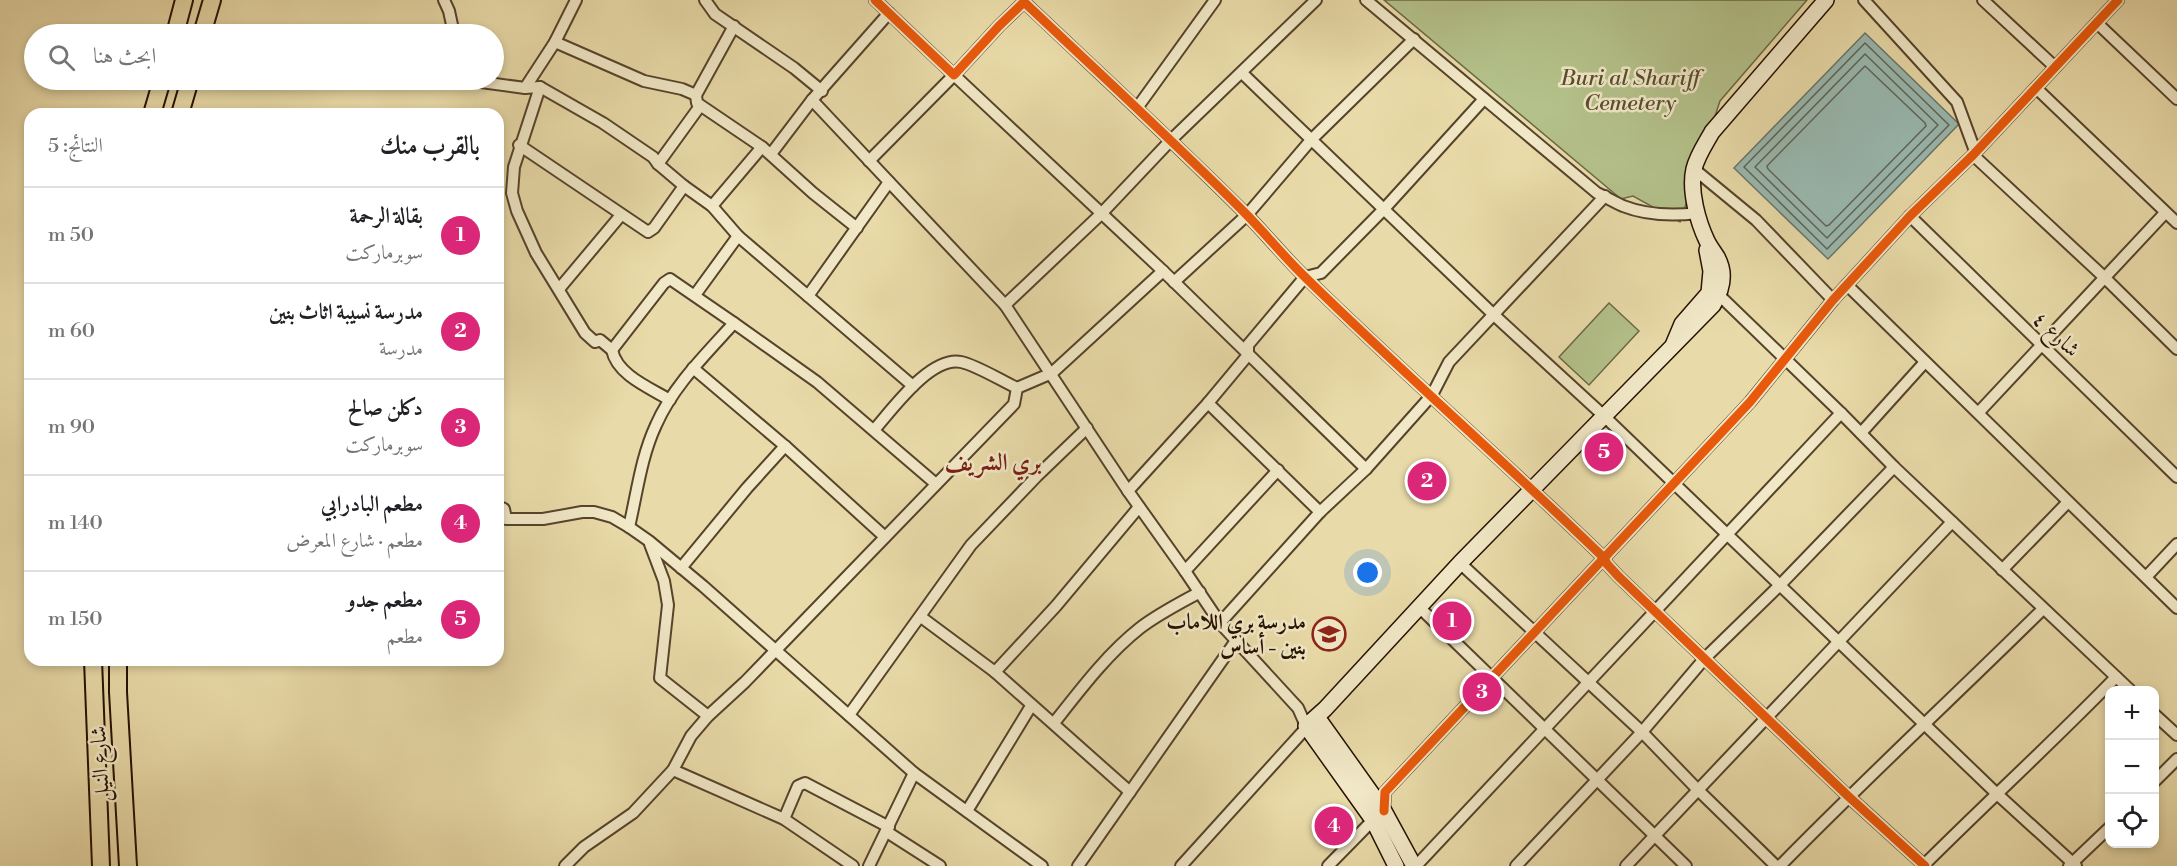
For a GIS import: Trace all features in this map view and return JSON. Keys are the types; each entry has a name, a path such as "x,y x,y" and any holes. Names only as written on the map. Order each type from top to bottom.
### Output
{"main road":[{"path":"178,24 184,0"},
{"path":"205,24 212,0"},
{"path":"1415,866 1310,724 1532,488 1674,344 1687,334 1713,305 1719,295 1723,273 1718,258 1707,241 1698,213 1693,191 1694,169 1712,132 1826,0"},
{"path":"154,108 159,90"},
{"path":"182,108 187,90"},
{"path":"1674,344 1682,324 1709,293 1711,271 1707,241"},
{"name":"شارع النيل","path":"93,666 101,866"},
{"name":"شارع النيل","path":"118,666 128,866"},
{"path":"1379,816 1395,866"}],"street":[{"path":"444,0 452,24"},
{"path":"525,88 555,42 576,0"},
{"path":"705,0 715,14 794,68 822,91"},
{"path":"875,0 1163,271 1366,469"},
{"path":"1137,108 1215,0"},
{"path":"1005,305 1101,214 1171,140 1316,0"},
{"path":"1366,0 1597,193 1623,206 1658,214 1676,216 1698,213"},
{"path":"1864,0 1956,102 1974,153 2177,349"},
{"path":"1983,0 2055,67"},
{"path":"1328,866 1379,816 1385,792 1750,402 1833,300 1910,216 1974,153 2114,4 2102,0"},
{"path":"869,160 954,75 1023,1 1247,214 1305,277 1484,446 1532,488 1604,558 1607,564 1924,866 2116,678"},
{"path":"711,206 822,91 889,13"},
{"path":"2097,23 2177,99"},
{"path":"734,26 696,95 696,100 700,106 767,150 813,194 857,228"},
{"path":"1174,282 1247,214 1311,140 1414,39"},
{"path":"555,42 644,81 682,89 696,95"},
{"path":"1242,73 1494,315 1781,584 2072,865 2105,830"},
{"path":"504,85 540,87 632,141 711,206 738,236 913,386"},
{"path":"540,87 519,145 514,167 512,193 517,211 536,253 575,319 591,340 595,342 600,340 612,350 614,359 631,376 670,400"},
{"path":"2036,88 2177,224"},
{"path":"1128,491 1248,355 1248,345 1305,277 1321,273 1384,209 1484,99"},
{"path":"812,100 1005,305 1052,373 1138,507 1220,623 1310,724 1181,866"},
{"path":"658,164 700,106"},
{"path":"519,145 648,232 654,228 684,186"},
{"path":"1694,169 1756,220 1833,300"},
{"path":"808,296 889,182"},
{"path":"1220,623 1320,512 1366,469 1432,395 1449,362 1605,196"},
{"path":"1979,412 2165,213"},
{"path":"559,289 621,215"},
{"name":"شارع ٤","path":"1910,216 2177,477"},
{"path":"695,295 738,236"},
{"path":"874,430 913,386 939,366 959,362 1017,388 1052,373 1163,271"},
{"path":"612,350 667,280 673,279 817,382 936,484"},
{"path":"1847,285 2177,608"},
{"path":"1719,295 1894,467 2125,686"},
{"path":"629,527 655,426 693,368 734,323"},
{"path":"1861,433 1925,362"},
{"path":"693,368 785,446 885,537"},
{"path":"565,866 584,847 633,813 673,770 684,745 708,716 739,688 1014,404 1017,388"},
{"path":"1208,403 1320,512"},
{"path":"1415,866 1841,413"},
{"path":"849,715 971,545 1087,428"},
{"path":"681,568 785,446"},
{"path":"1516,866 1642,732 1705,658 1781,584 1894,467"},
{"path":"1185,571 1278,470"},
{"path":"2002,570 2068,502"},
{"path":"994,672 1056,606 1138,507"},
{"path":"504,509 506,519 543,519 594,512 612,517 629,527 681,568 914,773 1042,866"},
{"path":"1626,866 1952,522"},
{"path":"649,541 664,582 668,605 660,678 708,716"},
{"path":"2146,577 2177,544"},
{"path":"1460,563 1534,634 1588,680 1778,866 2043,609"},
{"path":"1054,723 1082,687 1120,645 1142,626 1200,592"},
{"path":"1419,607 1686,866"},
{"path":"921,617 994,672 1130,792"},
{"path":"1078,866 1235,642"},
{"path":"968,811 1031,706"},
{"path":"2159,718 2176,731"},
{"path":"2159,777 2177,759"},
{"path":"673,770 784,819 853,866"},
{"path":"869,866 914,773"},
{"path":"784,819 798,786 805,783 888,830 940,866"}],"green space":[{"name":"Buri al Shariff Cemetery","path":"1384,0 1807,0 1720,101 1680,222 1633,196 1621,199"},
{"path":"1609,303 1639,331 1589,385 1559,357"}],"water":[{"path":"1865,33 1959,124 1828,259 1734,168"}],"cycle path":[{"path":"875,0 954,75 1024,2 1217,185 1298,270 1604,558 1618,576 1848,796 1925,866"},
{"path":"1384,811 1385,792 1750,402 1833,300 1910,216 1973,155 2118,0"}],"place":[{"name":"مطعم جدو","path":"1604,452"},
{"name":"مدرسة نسيبة اثاث بنين","path":"1427,481"},
{"name":"بقالة الرحمة","path":"1452,621"},
{"name":"مدرسة بري اللاماب بنين - أساس","path":"1329,634"},
{"name":"دكلن صالح","path":"1482,692"},
{"name":"مطعم البادرابي","path":"1334,826"}],"district":[{"name":"بري الشريف","path":"993,462"}]}
